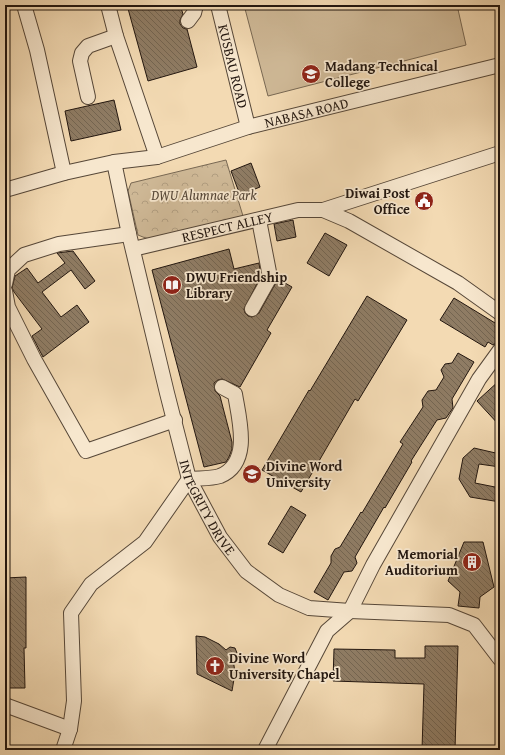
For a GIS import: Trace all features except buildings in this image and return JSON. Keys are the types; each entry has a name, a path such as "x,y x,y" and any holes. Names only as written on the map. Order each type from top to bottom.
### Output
{"street":[{"path":"24,5 37,50 64,173"},
{"path":"108,5 116,36 157,157"},
{"path":"188,21 194,13 196,5"},
{"name":"KUSBAU ROAD","path":"218,5 248,127"},
{"path":"88,97 80,61 82,53 88,46 116,36"},
{"name":"NABASA ROAD","path":"5,190 64,173 114,162 157,157 248,127 500,65"},
{"path":"324,210 500,152"},
{"name":"INTEGRITY DRIVE","path":"114,162 129,234 189,479 220,537 246,571 279,595 308,608 449,615 474,625 500,659"},
{"name":"RESPECT ALLEY","path":"133,250 298,210 324,210"},
{"path":"324,210 349,221 458,282 500,313"},
{"path":"252,309 270,277 259,220"},
{"path":"5,284 8,270 24,255 59,244 129,234"},
{"path":"5,291 8,307 31,353 86,451 175,420"},
{"path":"266,750 327,631 350,611 373,566 478,379 500,350"},
{"path":"63,750 70,729 74,701 71,613 91,584 145,542 189,479 219,476 229,471 238,461 242,434 235,394 222,387"},
{"path":"5,705 70,729"}],"green space":[{"name":"Madang Technical College","path":"244,5 457,5 466,45 268,96"},
{"name":"DWU Alumnae Park","path":"226,160 243,216 148,239 138,235 128,191 131,183"}],"place":[{"name":"Madang Technical College","path":"311,74"},
{"name":"Diwai Post Office","path":"424,201"},
{"name":"DWU Friendship Library","path":"172,285"},
{"name":"Divine Word University","path":"252,474"},
{"name":"Memorial Auditorium","path":"472,562"},
{"name":"Divine Word University Chapel","path":"215,666"}]}
